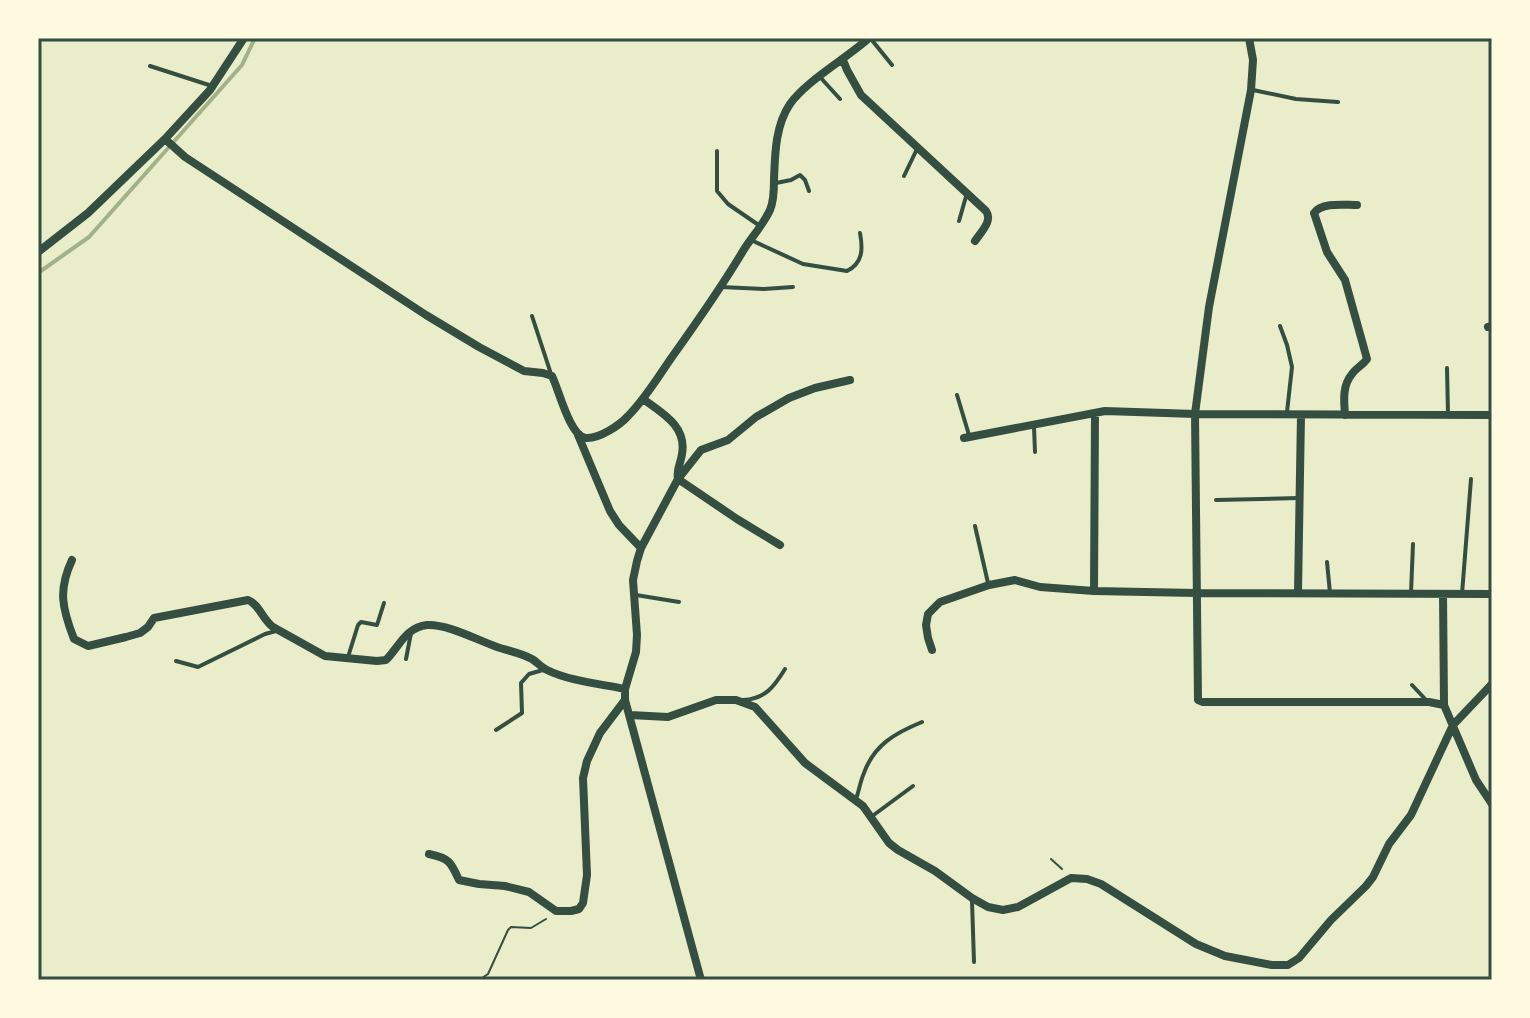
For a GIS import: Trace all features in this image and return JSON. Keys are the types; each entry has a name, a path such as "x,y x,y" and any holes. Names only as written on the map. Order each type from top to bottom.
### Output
{"street":[{"path":"38,252 88,213 167,140 213,86 244,38"},
{"path":"578,435 594,437 616,427 643,399 770,210 778,135 790,104 804,89 869,38"},
{"path":"1249,38 1253,60 1251,90 1209,307 1195,414 1198,700 1429,702 1444,705"},
{"path":"843,60 861,95 989,215 975,241"},
{"path":"167,140 185,157 413,307 524,371 552,376 610,511 641,548"},
{"path":"1345,415 1343,397 1346,385 1352,373 1367,359 1345,280 1327,252 1314,213 1324,206 1357,205"},
{"path":"701,980 625,700 625,689 636,652 633,580 641,548 678,479 701,450 728,440 756,417 789,398 850,380"},
{"path":"643,399 672,420 680,432 683,452 676,473 678,479 780,545"},
{"path":"967,438 1095,413 1134,411 1492,415"},
{"path":"1094,591 1095,413"},
{"path":"1298,592 1301,415"},
{"path":"72,560 64,576 62,594 74,639 88,646 140,633 154,618 243,600 254,602 267,622 325,656 386,660 403,637 426,625 456,631 531,658 561,675 625,689"},
{"path":"932,650 926,625 931,609 940,602 989,585 1015,580 1040,587 1094,591 1492,594"},
{"path":"1443,594 1444,705 1476,780 1492,804"},
{"path":"630,715 668,717 716,700 736,700 755,707 805,763 856,799 889,843 988,907 1003,910 1018,907 1071,878 1087,879 1101,884 1196,944 1225,956 1288,965 1299,958 1373,877 1389,844 1411,815 1453,725 1492,684"},
{"path":"429,854 451,863 459,880 529,892 556,911 579,909 583,903 587,875 583,778 597,740 625,700"}],"lane":[{"path":"869,38 892,65"},
{"path":"150,66 213,86"},
{"path":"820,77 840,99"},
{"path":"1251,90 1296,99 1338,102"},
{"path":"904,176 918,147"},
{"path":"717,151 717,191 728,204 760,226"},
{"path":"774,183 800,175 809,191"},
{"path":"959,221 967,193"},
{"path":"751,240 803,264 847,271 855,266 863,249 860,233"},
{"path":"721,287 793,287"},
{"path":"532,316 552,376"},
{"path":"1280,326 1292,367 1287,414"},
{"path":"1447,368 1448,416"},
{"path":"957,395 967,438"},
{"path":"1034,424 1035,452"},
{"path":"1462,594 1471,479"},
{"path":"1216,500 1299,498"},
{"path":"975,526 989,585"},
{"path":"1411,593 1413,544"},
{"path":"1327,562 1330,593"},
{"path":"634,595 679,602"},
{"path":"348,659 358,625 361,622 377,625 384,603"},
{"path":"406,659 412,630"},
{"path":"176,661 198,667 271,631 283,632"},
{"path":"496,730 522,713 521,683 524,678 546,669"},
{"path":"736,700 759,698 777,682 785,669"},
{"path":"1412,685 1429,702"},
{"path":"856,799 873,752 888,739 922,722"},
{"path":"871,817 913,786"},
{"path":"972,898 974,962"}],"path":[{"path":"1051,859 1071,878"},
{"path":"479,980 488,974 511,927 531,928 556,911"}],"waterway":[{"path":"38,273 89,237 242,65 255,38"}]}
